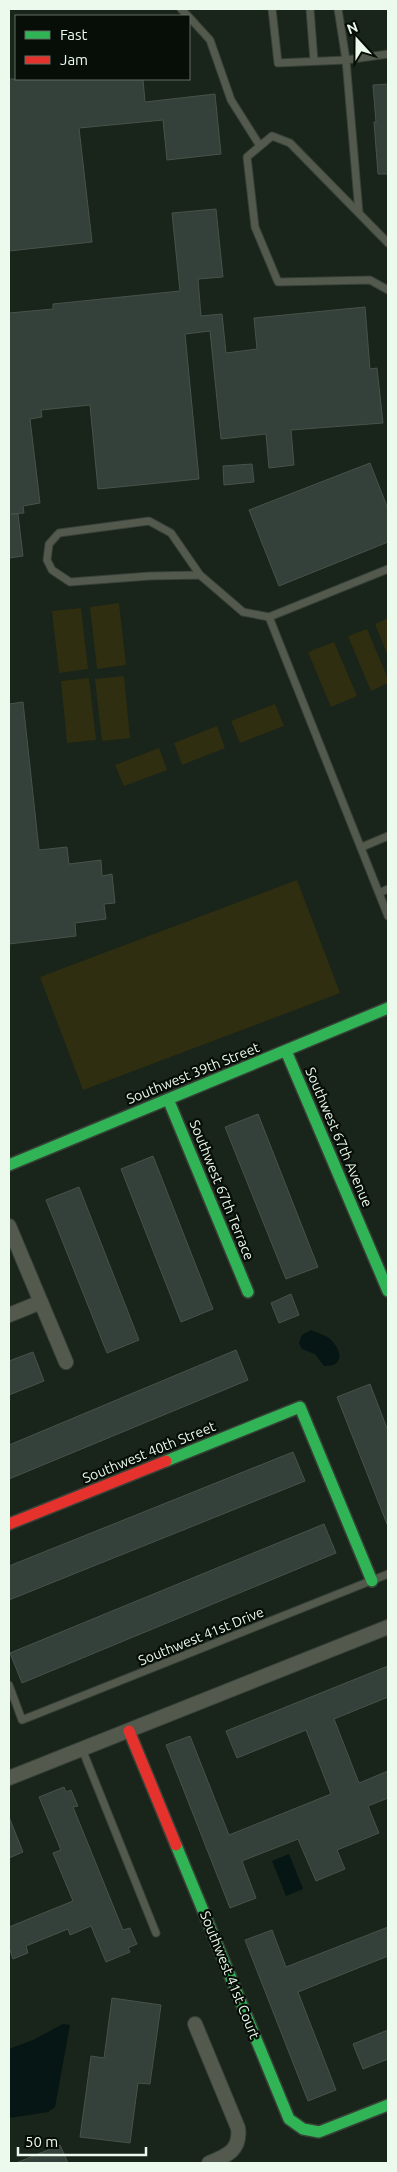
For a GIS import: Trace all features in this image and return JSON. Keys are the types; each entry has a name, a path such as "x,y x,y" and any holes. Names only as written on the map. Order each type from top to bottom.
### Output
{"street":[{"name":"Southwest 39th Street","path":"9,1165 388,1008"},
{"name":"Southwest 67th Avenue","path":"286,1051 388,1291"},
{"name":"Southwest 67th Terrace","path":"168,1099 248,1292"},
{"path":"9,1226 66,1362"},
{"path":"9,1315 41,1302"},
{"name":"Southwest 40th Street","path":"9,1524 300,1407 372,1581"},
{"path":"9,1778 388,1627"},
{"name":"Southwest 41st Court","path":"129,1731 289,2119 296,2126 307,2132 320,2132 388,2105"},
{"path":"195,2024 238,2128 239,2136 238,2144 232,2152 209,2163"}],"lane":[{"path":"272,9 278,63 346,60 388,54"},
{"path":"310,9 314,61"},
{"path":"338,9 346,60 359,214"},
{"path":"190,19 210,40 231,100 260,146"},
{"path":"388,243 290,143 272,136 247,157 255,227 278,282 370,280 388,290"},
{"path":"200,574 70,582 52,570 47,560 49,544 60,533 149,521 170,533 200,574 243,612 269,617 388,569"},
{"path":"269,617 388,916"},
{"path":"362,847 388,836"},
{"path":"379,893 388,889"},
{"name":"Southwest 41st Drive","path":"9,1685 22,1720 388,1574"},
{"path":"82,1749 156,1933"}],"shaded area":[{"path":"119,603 126,665 97,669 90,607"},
{"path":"81,608 88,669 59,673 52,611"},
{"path":"388,618 388,656 375,624"},
{"path":"367,629 388,679 388,683 371,691 348,636"},
{"path":"334,642 357,696 331,707 308,652"},
{"path":"124,676 130,738 102,741 95,679"},
{"path":"89,678 96,740 67,743 61,681"},
{"path":"275,704 284,726 240,743 231,721"},
{"path":"217,726 225,748 182,765 174,743"},
{"path":"159,748 167,770 124,786 115,765"},
{"path":"297,880 340,993 83,1090 40,977"},
{"path":"311,1330 326,1336 334,1343 339,1353 338,1361 335,1364 324,1366 315,1354 302,1349 299,1343 302,1335"},
{"path":"289,1854 303,1889 286,1896 272,1861"},
{"path":"63,2024 70,2025 55,2107 48,2112 9,2118 9,2049 33,2040"}],"building":[{"path":"9,79 143,80 145,102 215,94 221,154 167,160 163,120 79,128 92,242 9,251"},
{"path":"388,84 388,174 378,174 373,85"},
{"path":"216,209 223,277 198,279 201,316 222,314 226,353 257,349 254,318 365,307 370,369 377,368 383,423 291,430 294,465 269,468 266,434 221,439 210,331 185,334 199,479 98,489 90,405 41,410 42,417 30,419 40,503 23,506 24,513 11,514 18,514 23,556 9,558 9,313 53,309 53,304 180,291 172,213"},
{"path":"370,463 388,509 388,542 279,586 249,510"},
{"path":"252,464 254,482 224,485 223,466"},
{"path":"23,702 39,850 67,847 69,864 101,860 102,876 112,874 115,903 104,904 106,919 75,923 76,936 9,944 9,704"},
{"path":"258,1114 318,1267 286,1279 225,1127"},
{"path":"153,1156 213,1309 181,1322 121,1169"},
{"path":"79,1187 139,1340 107,1353 46,1200"},
{"path":"291,1294 299,1315 279,1323 271,1303"},
{"path":"236,1350 248,1380 9,1479 9,1445"},
{"path":"33,1352 44,1381 9,1395 9,1361"},
{"path":"370,1384 388,1431 387,1524 337,1397"},
{"path":"293,1452 305,1481 9,1600 9,1566"},
{"path":"324,1524 336,1553 22,1683 10,1653"},
{"path":"388,1666 388,1697 334,1719 359,1783 388,1771 388,1798 368,1806 379,1833 337,1850 345,1869 316,1881 298,1839 242,1861 256,1898 230,1908 166,1745 190,1736 229,1835 331,1794 306,1730 237,1758 226,1731"},
{"path":"64,1787 66,1792 71,1790 78,1806 73,1807 123,1930 130,1928 137,1944 128,1948 130,1952 106,1962 91,1926 70,1935 68,1929 26,1946 28,1953 13,1959 9,1947 9,1927 73,1901 53,1853 61,1850 39,1797"},
{"path":"9,1817 23,1852 9,1858"},
{"path":"388,1927 388,1956 298,1992 336,2090 308,2101 245,1940 272,1930 286,1967"},
{"path":"112,1998 161,2005 150,2084 138,2083 130,2143 80,2137 91,2056 104,2058"},
{"path":"388,2030 388,2059 363,2069 353,2044"},
{"path":"60,2145 68,2163 16,2163"}],"traffic: fast":[{"path":"9,1165 388,1008"},
{"path":"286,1051 388,1291"},
{"path":"168,1099 248,1292"},
{"path":"166,1461 300,1407 372,1581"},
{"path":"176,1845 289,2119 303,2129 319,2132 388,2105"}],"traffic: jam":[{"path":"9,1524 166,1461"},
{"path":"129,1731 176,1845"}]}
